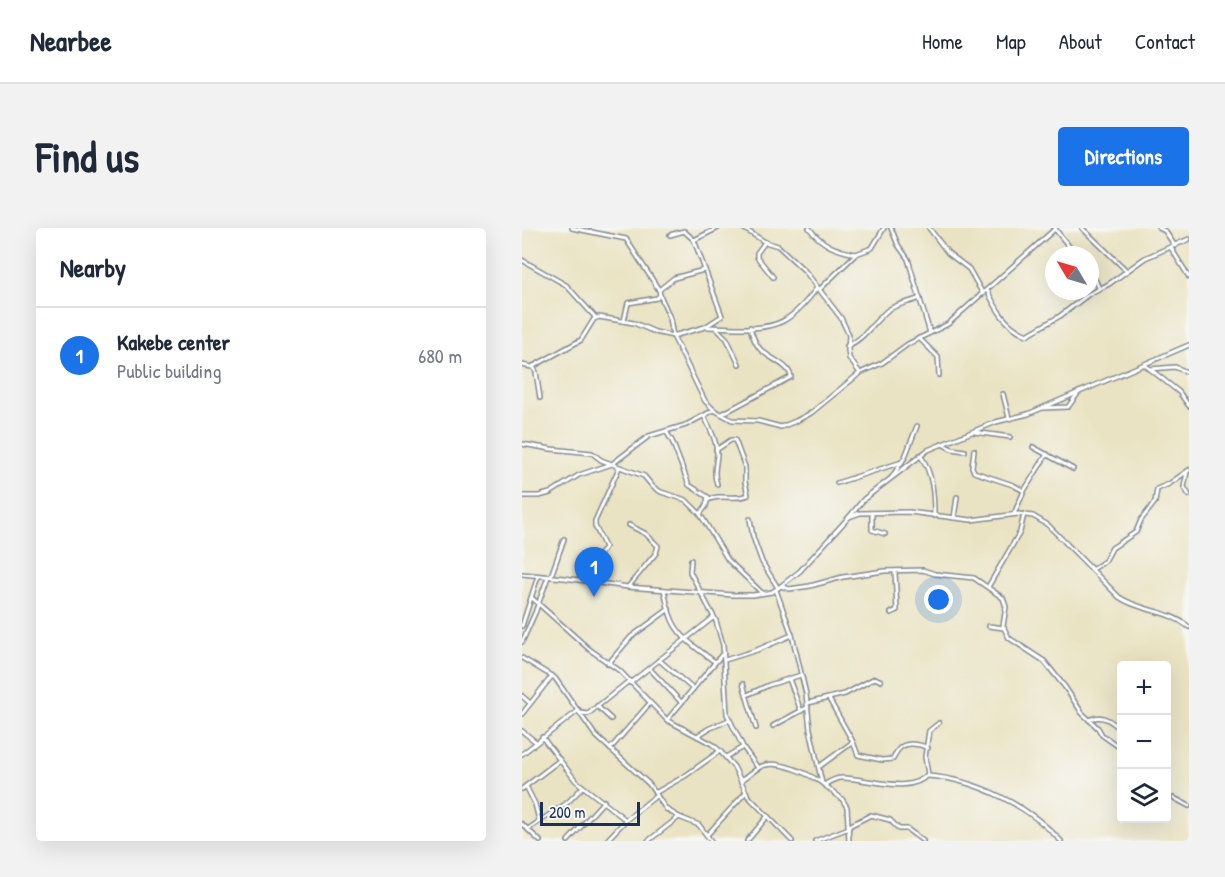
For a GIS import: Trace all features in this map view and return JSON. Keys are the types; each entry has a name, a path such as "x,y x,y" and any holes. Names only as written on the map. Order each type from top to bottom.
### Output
{"street":[{"path":"572,228 626,239 658,290 670,318 674,336 705,401 714,410 738,422 758,421 777,427 787,425 810,412 860,373 882,363 920,338 948,324 1055,229 1069,246"},
{"path":"694,240 718,228"},
{"path":"743,228 783,250 803,269 835,309 845,327 849,335 849,358 860,373"},
{"path":"809,228 826,245 856,254"},
{"path":"522,261 566,285 596,318 624,321 674,336 705,327 750,327 784,320 856,254 872,248 884,228"},
{"path":"891,228 898,245 908,259 930,333"},
{"path":"929,228 948,253 969,269 983,294"},
{"path":"1082,228 1127,271"},
{"path":"1160,228 1165,231 1189,277"},
{"path":"670,235 684,231 694,240 722,316 705,327"},
{"path":"1099,288 1109,284 1146,257 1189,239"},
{"path":"765,242 757,257 773,277"},
{"path":"658,290 674,278 704,270"},
{"path":"987,290 1004,321 1014,329 1027,334 1083,300"},
{"path":"624,321 628,303 650,300 660,295"},
{"path":"848,346 858,340 895,305 909,303 920,298"},
{"path":"522,365 528,368 533,366 564,347 581,340 596,318"},
{"path":"714,327 727,339 739,364"},
{"path":"722,414 791,377 789,370 762,351 750,327"},
{"path":"920,338 938,357 939,375"},
{"path":"778,588 800,571 864,499 920,454 1009,418 1025,415 1189,345"},
{"path":"1145,365 1179,392 1189,406"},
{"path":"533,366 540,398"},
{"path":"1149,369 1175,367 1189,373"},
{"path":"1041,407 1068,407 1079,392"},
{"path":"1003,394 1009,418"},
{"path":"522,496 545,495 585,472 612,464 649,436 686,425 714,410"},
{"path":"704,416 714,439 716,450 714,475 717,484"},
{"path":"890,480 902,462 918,426"},
{"path":"666,431 689,485 705,495 708,501"},
{"path":"974,432 1010,437"},
{"path":"700,514 708,501 714,497 731,499 748,495 745,467 735,440 731,440 716,450"},
{"path":"522,444 551,450 592,453 599,459 619,468 644,476 653,487 661,492 686,500 700,514 728,561 762,593"},
{"path":"942,444 965,450"},
{"path":"1033,447 1073,469"},
{"path":"974,450 972,468 974,472 1024,491"},
{"path":"920,454 927,466 933,491 934,516"},
{"path":"1014,514 1024,491 1047,454"},
{"path":"837,483 902,462"},
{"path":"586,580 588,572 605,547 595,521 619,468"},
{"path":"1188,470 1184,487 1189,495"},
{"path":"1093,569 1105,561 1112,548 1137,532 1139,523 1155,502 1157,489 1169,484 1188,470"},
{"path":"954,518 957,497"},
{"path":"849,518 860,513 872,512 909,512 975,520 1014,514 1033,516 1047,525 1119,597 1128,603 1158,610 1182,621 1189,627"},
{"path":"872,512 872,530 885,534"},
{"path":"988,587 1020,532 1024,514"},
{"path":"750,519 753,537 762,562 778,588 792,635 823,784"},
{"path":"628,587 656,553 658,546 646,534 629,525"},
{"path":"522,642 564,539"},
{"path":"692,560 690,572 714,617 724,652 727,714 743,747 758,768"},
{"path":"522,574 586,580 628,587 733,595 810,586 858,574 923,570 971,577 999,594 1005,602 1004,628 1011,641 1040,657 1052,669 1089,720 1104,737 1117,746"},
{"path":"891,613 897,610 895,572"},
{"path":"522,626 538,576"},
{"path":"664,590 674,625 684,639 690,641 715,662"},
{"path":"532,598 608,664 620,671 667,720 720,751 726,757 746,792 767,817 792,841"},
{"path":"608,664 631,637 669,609"},
{"path":"522,754 542,736 580,712 588,714 650,669 684,639 714,617"},
{"path":"989,626 1004,628"},
{"path":"725,660 757,650 792,635"},
{"path":"667,720 724,652"},
{"path":"522,658 552,676 562,685 595,735 649,784 666,809 699,825 711,841"},
{"path":"659,660 693,689"},
{"path":"650,669 681,702"},
{"path":"747,695 801,675"},
{"path":"522,714 552,676"},
{"path":"773,726 808,705 853,691 874,678 881,681"},
{"path":"789,679 801,711"},
{"path":"743,684 756,728"},
{"path":"522,696 530,703"},
{"path":"829,699 853,742 857,754 886,761 893,759 899,748 918,743 928,748"},
{"path":"610,749 650,703"},
{"path":"597,706 611,719"},
{"path":"1089,720 1098,716 1117,726"},
{"path":"697,736 729,720"},
{"path":"927,776 925,757 930,730 939,723"},
{"path":"522,731 536,742"},
{"path":"542,736 570,774 626,820"},
{"path":"820,766 853,742"},
{"path":"726,757 743,747"},
{"path":"606,841 656,794 720,751"},
{"path":"522,789 560,760"},
{"path":"741,781 758,768 768,765 790,768 808,775 842,799 847,807 849,841"},
{"path":"823,784 840,778 906,784 917,783 927,776 962,781 998,796 1034,815 1061,841"},
{"path":"526,786 535,804 539,821"},
{"path":"528,829 567,803 583,787"},
{"path":"707,835 746,792"},
{"path":"1174,798 1189,806"},
{"path":"568,841 604,801"},
{"path":"815,841 849,827 871,814 890,819 899,829 907,829 923,841"},
{"path":"648,841 679,817"},
{"path":"747,841 767,817"},
{"path":"522,825 540,841"}],"place":[{"name":"Kakebe center","path":"594,597"}]}
